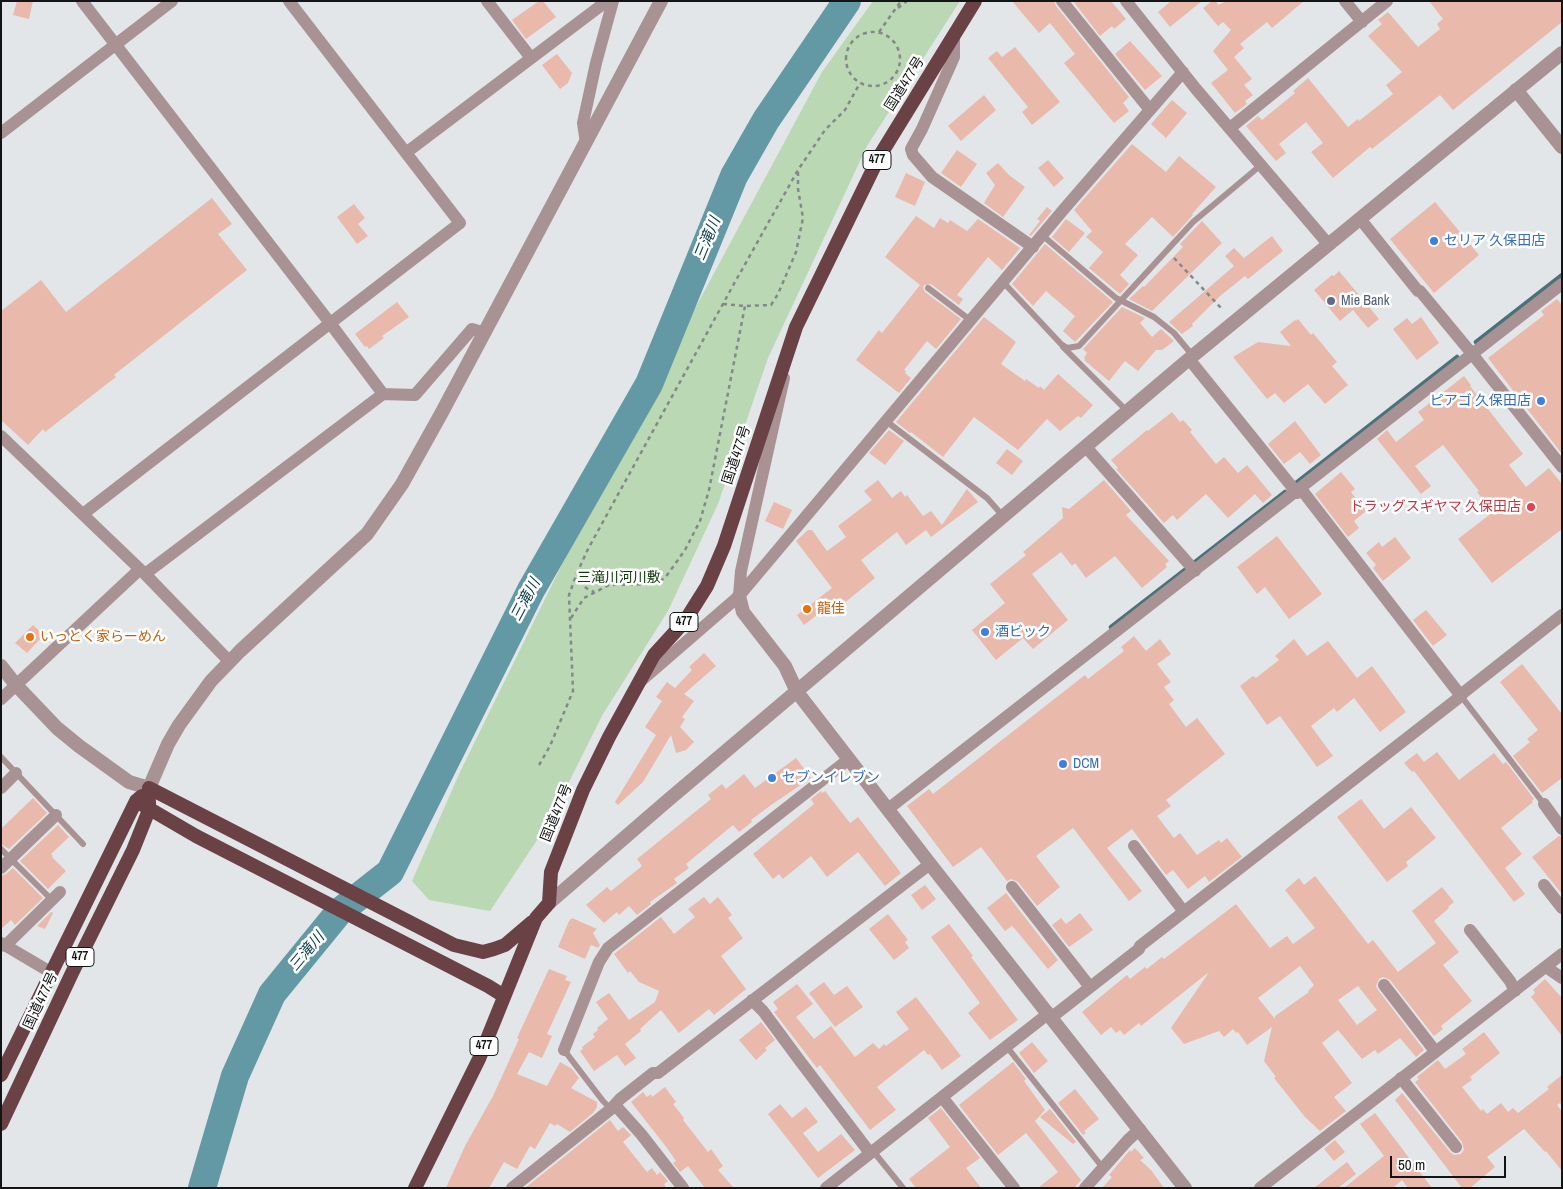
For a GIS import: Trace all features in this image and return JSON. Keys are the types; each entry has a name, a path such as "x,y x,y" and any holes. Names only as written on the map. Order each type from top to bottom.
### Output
{"highway":[{"name":"国道477号","path":"549,903 551,872 583,790 609,737 654,655 684,621 707,586 724,546 796,328 879,157 975,1"},
{"name":"国道477号","path":"1,1075 136,802 149,788"},
{"name":"国道477号","path":"1,1124 132,850 149,810 149,788"},
{"name":"477","path":"149,788 454,945 483,952 505,945 536,918 549,903"},
{"path":"136,802 196,836 504,996"},
{"name":"477","path":"415,1188 479,1058 536,918"},
{"path":"1,1111 28,1066"}],"street":[{"path":"82,1 383,394"},
{"path":"1,134 172,1"},
{"path":"83,514 460,223 289,1"},
{"path":"487,1 531,58"},
{"path":"407,152 607,1"},
{"path":"586,143 583,123 596,62 613,1"},
{"path":"1,666 16,685 58,728 79,746 129,782 149,788 168,744 179,725 211,681 372,528 402,484 485,333 661,1"},
{"path":"1062,1 1150,110"},
{"path":"1126,1 1182,72 1329,245"},
{"path":"1345,1 1362,22"},
{"path":"1230,128 1387,1"},
{"path":"954,36 954,57 911,149 912,156 932,177 1033,247"},
{"path":"549,903 1191,358 1562,53"},
{"path":"640,682 738,596 1182,72"},
{"path":"1516,90 1562,147"},
{"path":"1361,220 1473,355 1562,467"},
{"path":"888,810 1562,284"},
{"path":"796,328 741,571 738,596 742,612 785,666 798,692 888,810 1051,1015 1185,1188"},
{"path":"1,699 142,572 383,394 415,394 472,329 485,333"},
{"path":"1191,358 1461,696"},
{"path":"1,436 142,572 230,662"},
{"path":"1086,447 1195,571"},
{"path":"826,1188 1007,1047 1090,987 1562,615"},
{"path":"564,1050 599,962 608,948 849,759"},
{"path":"1,788 16,773"},
{"path":"129,782 136,802"},
{"path":"1544,804 1562,829"},
{"path":"1,868 56,816"},
{"path":"1134,846 1184,912"},
{"path":"512,1188 653,1073 658,1073 930,864"},
{"path":"1544,885 1562,908"},
{"path":"1012,887 1090,987"},
{"path":"52,972 3,945 56,896"},
{"path":"1470,930 1510,981 1515,991"},
{"path":"1260,1188 1435,1050 1562,954"},
{"path":"1546,967 1562,978"},
{"path":"1384,986 1435,1050"},
{"path":"752,1000 763,1011 800,1062 872,1152"},
{"path":"1401,1078 1456,1147"},
{"path":"942,1097 1014,1188"},
{"path":"613,1107 641,1134 683,1188"},
{"path":"1085,1188 1140,1129"}],"lane":[{"path":"1061,344 1067,348 1078,346 1193,222 1261,165"},
{"path":"1042,235 1116,298 1154,316 1174,333 1191,358"},
{"path":"1003,282 1128,412"},
{"path":"928,288 970,320"},
{"path":"886,420 987,498 1004,517"},
{"path":"1461,696 1544,804"},
{"path":"1,758 83,844"},
{"path":"1,849 56,896"},
{"path":"1007,1047 1103,1168"},
{"path":"564,1050 603,1101 613,1107"},
{"path":"872,1152 902,1188"}],"path":[{"path":"879,32 901,1"},
{"path":"895,11 907,1"},
{"path":"879,32 888,36 898,50 900,60 898,69 893,77 878,86 868,86 860,83 848,71 846,54 849,46 862,34 879,32"},
{"path":"539,765 550,746 573,690 569,595 576,574 722,304 798,170 825,130 845,110 860,83"},
{"path":"722,304 745,306 771,305 788,274 796,252 803,218 798,189 798,170"},
{"path":"1167,251 1222,309"},
{"path":"570,619 584,598 609,585 654,584 665,578 685,550 700,521 709,490 745,306"},
{"path":"576,574 586,588 594,593"}],"green space":[{"name":"三滝川河川敷","path":"873,1 960,1 867,146 768,358 718,504 668,611 603,714 549,822 490,911 429,900 412,881 460,772 569,550 691,316 822,72"}],"building":[{"path":"17,1 33,1 29,19 13,15"},
{"path":"539,1 543,1 556,17 526,39 512,20"},
{"path":"1012,1 1054,1 1056,6 1129,97 1123,103 1129,111 1114,123 1064,63 1075,54 1050,23 1039,33"},
{"path":"1073,1 1111,1 1126,19 1114,29 1112,26 1100,36"},
{"path":"1171,1 1202,1 1170,27 1158,12"},
{"path":"1212,1 1216,1 1218,5 1227,1 1304,1 1272,28 1267,22 1240,44 1244,48 1234,57 1252,79 1244,85 1253,95 1245,101 1247,104 1235,113 1211,83 1228,70 1213,51 1231,30 1223,22 1218,26 1203,8"},
{"path":"1429,1 1562,1 1562,22 1453,110 1440,95 1372,149 1370,147 1333,178 1311,152 1323,143 1306,122 1279,144 1286,153 1276,161 1246,126 1258,116 1262,120 1295,93 1293,91 1308,78 1348,127 1358,119 1359,121 1393,94 1386,85 1402,72 1368,36 1382,24 1378,20 1388,12 1418,47 1440,29 1437,24 1443,19"},
{"path":"1130,41 1162,76 1145,90 1115,54"},
{"path":"1015,47 1060,102 1032,125 1022,112 1028,107 988,58 997,51 1002,57"},
{"path":"557,54 572,73 568,83 560,89 542,65"},
{"path":"984,95 996,110 961,141 948,126"},
{"path":"1172,100 1187,113 1166,138 1151,124"},
{"path":"1132,144 1166,172 1179,156 1216,187 1173,237 1152,217 1125,244 1138,255 1120,275 1129,284 1120,294 1089,268 1103,252 1086,237 1092,231 1074,210"},
{"path":"957,150 977,164 961,187 941,173"},
{"path":"1048,160 1064,178 1054,187 1038,168"},
{"path":"998,163 1009,175 1025,187 1003,217 984,203 995,185 986,173"},
{"path":"906,173 925,182 915,206 895,197"},
{"path":"212,198 232,224 218,234 247,270 114,375 116,377 45,432 43,429 28,445 1,420 1,311 41,280 66,312"},
{"name":"セリア 久保田店","path":"1435,202 1479,255 1434,293 1390,239"},
{"path":"354,204 365,218 358,224 368,236 357,244 337,217"},
{"path":"1047,207 1052,211 1031,236 1029,235 1040,221 1037,219"},
{"path":"916,216 934,228 940,218 948,223 950,220 967,231 978,219 1020,248 1002,270 988,257 957,295 963,299 959,305 931,284 924,285 925,292 961,319 936,349 927,341 904,370 911,378 899,393 856,360 879,330 882,333 920,285 885,257"},
{"path":"1066,219 1085,233 1069,252 1052,237"},
{"path":"1202,221 1222,243 1152,311 1129,299 1144,287 1183,247 1180,244"},
{"path":"1272,236 1283,251 1248,279 1245,276 1220,296 1192,324 1193,326 1182,334 1169,322 1234,266 1225,256 1234,248 1244,258"},
{"path":"1045,244 1113,302 1075,342 1063,331 1075,316 1046,291 1033,306 1012,284"},
{"path":"1339,271 1379,319 1368,328 1353,310 1340,321 1314,290"},
{"name":"ピアゴ 久保田店","path":"1557,299 1562,305 1562,454 1488,358 1544,315 1541,311"},
{"path":"397,302 409,317 382,336 384,338 369,349 367,346 365,347 355,334"},
{"path":"1122,307 1145,318 1140,323 1152,337 1161,329 1174,341 1162,350 1156,350 1138,371 1125,361 1109,381 1084,360 1087,353 1083,349"},
{"path":"984,317 1016,342 1001,364 1025,381 1026,379 1044,390 1058,374 1093,405 1081,418 1078,416 1060,431 1047,419 1018,450 974,417 943,457 896,422"},
{"path":"1421,317 1439,343 1417,360 1393,329 1407,318 1412,324"},
{"path":"1298,319 1311,335 1313,333 1337,362 1332,366 1348,385 1325,404 1308,384 1284,403 1275,393 1267,399 1233,357 1258,342 1291,346 1280,332"},
{"path":"1464,376 1523,454 1509,465 1526,487 1549,468 1562,484 1562,529 1492,583 1458,539 1493,512 1443,445 1415,466 1431,486 1421,494 1377,439 1387,430 1396,442 1424,420 1418,412"},
{"path":"1172,412 1180,422 1183,420 1192,430 1190,432 1216,464 1224,457 1238,473 1247,465 1272,495 1263,503 1255,494 1228,518 1206,494 1177,520 1173,515 1164,523 1116,469 1118,468 1111,460"},
{"path":"1295,421 1321,455 1310,464 1300,452 1284,464 1268,444"},
{"path":"889,430 904,441 885,465 869,453"},
{"path":"1007,449 1023,461 1012,475 996,463"},
{"path":"1341,472 1355,489 1351,492 1366,511 1354,521 1359,528 1348,537 1315,494"},
{"path":"878,480 892,498 901,491 905,497 907,495 923,516 931,511 942,525 967,489 978,502 931,537 926,530 906,545 897,532 861,560 875,578 843,604 839,598 804,625 797,615 832,588 796,541 808,530 812,530 827,551 846,537 838,526 872,500 864,491"},
{"path":"1104,480 1131,511 1126,515 1169,561 1165,564 1167,567 1142,588 1115,556 1086,578 1075,563 1072,566 1061,552 1032,574 1068,620 1033,649 1023,638 996,660 972,630 1005,603 990,584 1026,555 1023,552 1063,518 1062,507 1069,509"},
{"path":"774,502 792,510 783,529 765,521"},
{"path":"1277,536 1322,594 1289,619 1265,587 1257,594 1237,567"},
{"path":"1395,537 1411,558 1383,581 1373,568 1376,565 1366,553 1379,542 1382,547"},
{"path":"1426,610 1447,635 1433,646 1413,620"},
{"path":"33,625 44,635 27,653 15,643"},
{"name":"DCM","path":"1134,636 1146,651 1160,639 1171,654 1157,664 1171,682 1164,687 1174,700 1169,704 1186,727 1197,718 1225,754 1166,800 1171,806 1157,816 1174,838 1180,833 1197,855 1219,840 1221,843 1227,838 1242,857 1209,882 1205,876 1188,889 1173,870 1166,875 1132,829 1107,848 1142,891 1129,901 1073,828 1036,856 1060,887 1037,906 1018,882 1011,879 1007,881 981,847 953,867 907,806 929,789 933,794 1085,675 1088,679 1124,651 1121,647"},
{"path":"1294,639 1307,656 1328,641 1357,678 1372,666 1406,712 1380,732 1354,698 1337,712 1334,708 1311,726 1333,756 1317,767 1280,716 1267,725 1240,686 1253,676 1256,678 1279,660 1275,656"},
{"path":"704,653 716,666 684,694 694,701 682,717 685,719 680,727 694,742 686,750 676,753 671,735 643,782 618,805 615,802 656,735 645,727 662,701 656,697 667,682 675,688 692,670 689,667"},
{"path":"1522,664 1562,714 1562,778 1542,793 1513,756 1530,742 1527,739 1538,730 1500,682"},
{"path":"1437,752 1459,780 1494,753 1503,764 1506,762 1534,799 1533,802 1501,828 1522,854 1505,868 1525,894 1514,902 1414,771 1412,772 1404,763 1417,753 1424,762"},
{"path":"796,758 811,778 751,820 752,822 739,832 733,825 686,864 689,868 674,879 677,883 650,902 651,904 637,915 629,906 619,915 617,912 604,923 586,905 607,887 611,891 642,866 637,859 711,799 708,795 722,784 726,789 744,774 755,788"},
{"path":"821,791 822,793 825,791 850,823 858,817 901,873 885,886 858,852 827,877 811,856 783,879 779,874 773,879 753,854 814,804 811,799"},
{"path":"33,798 47,813 9,849 1,844 1,829"},
{"path":"1361,799 1384,829 1411,807 1436,838 1406,862 1408,866 1387,882 1337,817"},
{"path":"58,825 69,837 51,854 66,871 48,889 20,861"},
{"path":"1559,836 1562,837 1562,894 1532,857"},
{"path":"13,868 43,898 15,925 11,920 1,929 1,876"},
{"path":"1315,876 1368,944 1373,940 1398,972 1436,943 1412,911 1442,887 1454,902 1434,921 1459,952 1443,965 1472,1001 1441,1026 1443,1029 1434,1036 1390,980 1383,977 1379,979 1376,986 1378,990 1424,1050 1416,1057 1400,1038 1378,1054 1375,1050 1362,1059 1338,1030 1322,1043 1352,1083 1334,1097 1346,1111 1320,1131 1305,1117 1274,1078 1276,1077 1264,1061 1272,1027 1247,1045 1238,1032 1236,1033 1233,1029 1224,1037 1219,1031 1184,1044 1171,1028 1209,972 1141,1026 1139,1023 1124,1035 1120,1030 1116,1033 1111,1027 1101,1035 1082,1012 1127,975 1130,979 1162,957 1164,959 1236,904 1270,948 1287,936 1293,944 1315,928 1285,890 1299,878 1304,885","holes":["1300,966 1314,985 1309,992 1275,1016 1275,1019 1258,998","1358,986 1377,1010 1357,1025 1338,1000"]},
{"path":"925,885 936,899 922,910 911,895"},
{"path":"1006,893 1058,960 1048,969 1012,926 1005,931 987,908"},
{"path":"704,897 710,904 718,897 732,915 728,918 743,938 721,956 746,989 714,1015 709,1009 679,1033 661,1010 640,1029 641,1031 625,1044 636,1058 625,1066 617,1055 594,1071 580,1051 583,1049 582,1047 595,1037 593,1034 598,1030 597,1028 608,1019 596,1002 609,993 629,1020 655,1002 659,991 639,982 630,971 628,973 614,954 661,917 674,934 695,917 688,909"},
{"path":"51,912 53,913 45,929 37,926"},
{"path":"1080,913 1093,930 1069,947 1052,925 1061,918 1066,924"},
{"path":"888,914 908,940 905,942 909,948 894,960 869,929"},
{"path":"572,918 597,929 593,933 600,945 598,948 591,945 585,959 558,947"},
{"path":"949,924 1018,1020 990,1040 968,1013 980,1003 931,937"},
{"path":"549,969 567,976 565,980 571,982 547,1034 552,1036 542,1058 529,1052 517,1074 547,1086 560,1062 572,1069 579,1078 571,1088 597,1102 597,1107 593,1113 570,1132 557,1124 555,1126 550,1123 535,1149 530,1146 517,1169 504,1162 489,1188 446,1188 465,1146 493,1096"},
{"path":"1545,979 1562,998 1562,1036 1531,997 1535,993 1533,990"},
{"path":"824,982 834,995 847,986 863,1007 835,1027 809,993"},
{"path":"797,984 813,1004 796,1017 814,1039 831,1026 855,1057 873,1043 879,1049 884,1044 886,1046 909,1029 896,1012 916,997 961,1056 942,1070 930,1054 928,1055 924,1050 877,1087 896,1110 870,1130 820,1065 817,1068 774,1012 778,1009 773,1002"},
{"path":"761,1022 775,1040 765,1048 767,1050 756,1060 739,1040"},
{"path":"1484,1032 1500,1053 1470,1077 1472,1080 1462,1087 1481,1111 1483,1109 1487,1114 1501,1103 1508,1112 1513,1108 1518,1113 1549,1089 1547,1087 1562,1075 1562,1105 1560,1103 1557,1105 1562,1112 1562,1171 1546,1151 1524,1129 1487,1157 1495,1167 1470,1188 1462,1188 1395,1100 1402,1093 1450,1152 1454,1155 1461,1154 1464,1150 1462,1142 1415,1082 1419,1079 1417,1077 1438,1060 1445,1069 1466,1054 1462,1049"},
{"path":"1032,1042 1048,1061 1034,1073 1019,1053"},
{"path":"1013,1062 1045,1110 1035,1121 1081,1180 1074,1188 1038,1188 1058,1172 1026,1133 998,1155 959,1105"},
{"path":"665,1087 676,1102 673,1104 684,1118 683,1120 708,1152 711,1149 723,1166 718,1170 734,1188 705,1188 688,1166 680,1172 673,1163 676,1161 667,1148 631,1102 643,1092 647,1097 651,1094 652,1097"},
{"path":"1075,1089 1099,1119 1084,1131 1086,1133 1083,1135 1058,1103"},
{"path":"780,1104 792,1118 806,1107 818,1122 803,1133 818,1152 841,1134 855,1150 818,1178 768,1114"},
{"path":"941,1108 980,1158 966,1168 981,1188 916,1188 909,1179 950,1147 928,1118"},
{"path":"1050,1109 1076,1142 1073,1144 1040,1117"},
{"path":"1375,1113 1432,1188 1408,1188 1402,1180 1393,1188 1344,1188 1384,1156 1360,1124"},
{"path":"610,1120 618,1131 623,1127 631,1135 623,1142 647,1172 652,1168 657,1175 660,1172 668,1181 664,1184 666,1188 525,1188"},
{"path":"1335,1140 1345,1152 1334,1161 1324,1149"},
{"path":"1135,1148 1144,1158 1140,1160 1151,1170 1164,1188 1102,1188 1112,1177 1109,1175 1130,1150 1131,1152"},
{"path":"1347,1162 1356,1174 1338,1188 1314,1188"}],"waterway":[{"name":"三滝川","path":"202,1188 235,1076 272,994 339,912 390,872 531,590 649,384 734,176 766,120 847,1"},
{"path":"1476,342 1562,275"},
{"path":"1296,483 1457,357"},
{"path":"1195,562 1285,492"},
{"path":"1111,627 1186,569"}],"place":[{"name":"セリア 久保田店","path":"1434,241"},
{"name":"Mie Bank","path":"1331,301"},
{"name":"ピアゴ 久保田店","path":"1541,401"},
{"name":"ドラッグスギヤマ 久保田店","path":"1531,507"},
{"name":"龍佳","path":"807,609"},
{"name":"酒ビック","path":"985,632"},
{"name":"いっとく家らーめん","path":"30,637"},
{"name":"DCM","path":"1063,764"},
{"name":"セブンイレブン","path":"772,778"}]}
